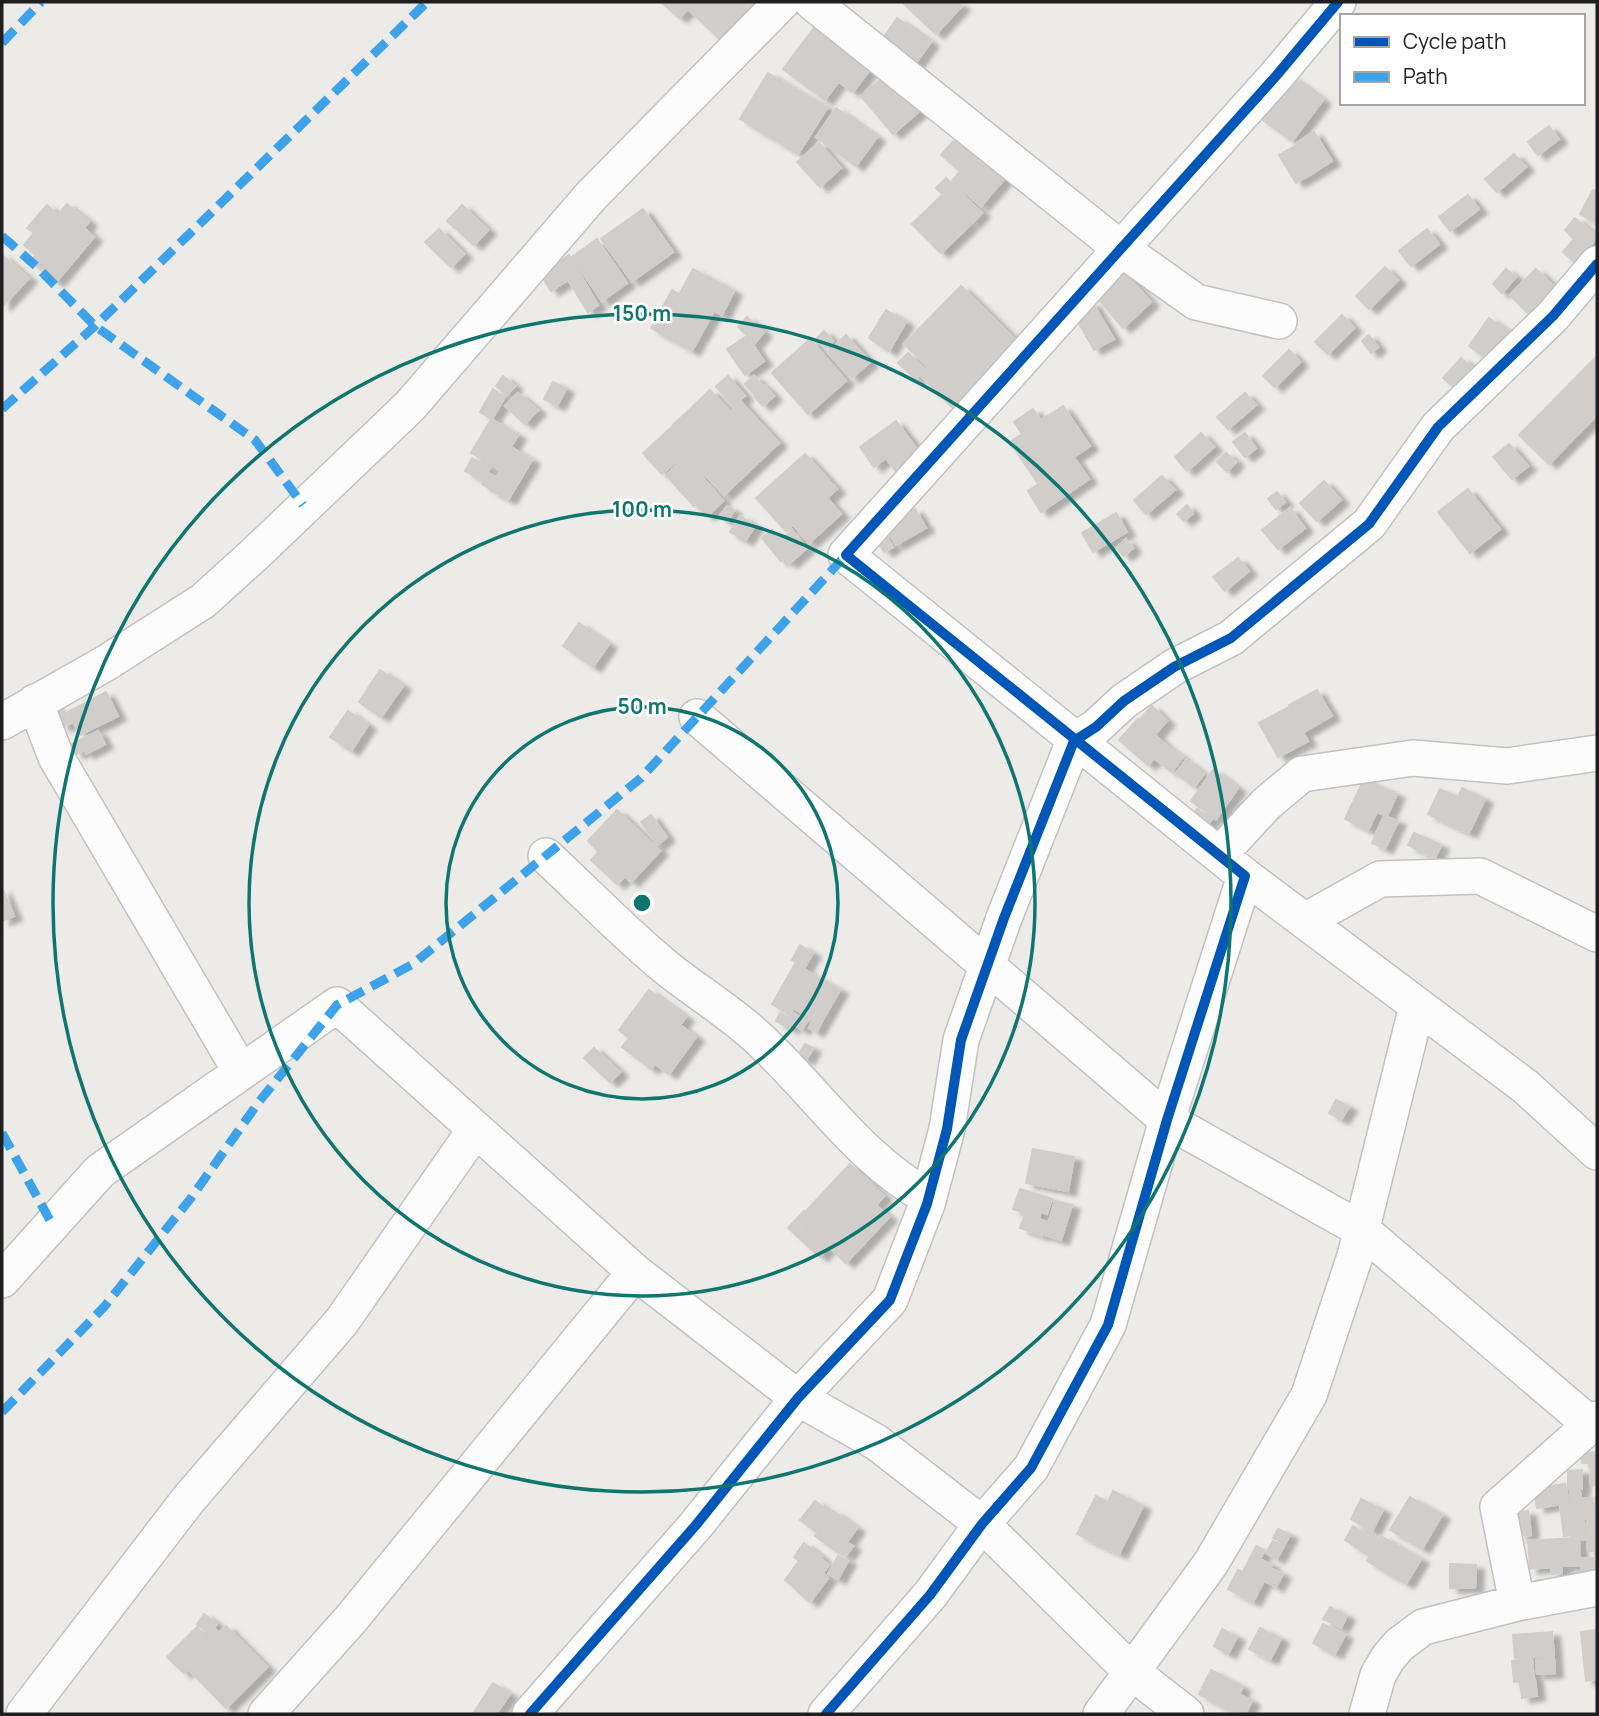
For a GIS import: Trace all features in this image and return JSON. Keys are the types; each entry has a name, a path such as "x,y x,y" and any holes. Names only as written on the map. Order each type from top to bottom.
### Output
{"street":[{"path":"2,722 106,663 203,601 256,553 410,406 591,196 782,2"},
{"path":"812,2 1120,248 1196,302 1279,321"},
{"path":"1338,2 1276,75 846,555 1232,866 1525,1087 1597,1152"},
{"path":"530,1714 696,1525 799,1398 890,1300 928,1196 947,1129 961,1040 1074,741 1096,727 1124,701 1174,667 1231,638 1368,524 1438,427 1553,316 1597,264"},
{"path":"35,702 56,757 241,1072"},
{"path":"696,717 988,964 1167,1120 1362,1230 1594,1422 1498,1507 1517,1603"},
{"path":"826,1714 930,1595 982,1524 1031,1468 1108,1325 1167,1120 1232,866 1266,803 1302,774 1413,758 1507,766 1597,752"},
{"path":"546,856 666,967 755,1035 813,1091 850,1135 902,1182 928,1196"},
{"path":"1305,921 1380,879 1480,876 1597,934"},
{"path":"2,1280 100,1171 337,1005 635,1272 799,1398 876,1442 982,1524 1132,1672 1186,1714"},
{"path":"1101,1714 1211,1563 1309,1395 1362,1230 1417,1006"},
{"path":"24,1714 188,1500 342,1321 475,1130"},
{"path":"267,1714 351,1619 635,1272"},
{"path":"1367,1714 1378,1675 1388,1658 1399,1645 1423,1627 1517,1603 1597,1588"}],"building":[{"path":"661,2 695,2 679,18"},
{"path":"696,2 763,2 724,43 689,10"},
{"path":"957,2 962,6 936,34 903,3"},
{"path":"822,17 863,48 825,100 783,69"},
{"path":"897,18 931,42 913,67 880,43"},
{"path":"863,50 877,60 853,92 839,82"},
{"path":"892,70 924,107 893,134 861,96"},
{"path":"768,73 827,108 798,154 740,119"},
{"path":"1291,76 1323,100 1292,141 1260,118"},
{"path":"836,108 877,137 856,166 816,137"},
{"path":"1549,126 1559,139 1538,155 1528,142"},
{"path":"1314,132 1332,161 1316,171 1298,142"},
{"path":"959,135 977,150 960,171 941,155"},
{"path":"819,143 841,168 820,187 797,162"},
{"path":"1298,144 1315,172 1296,183 1279,155"},
{"path":"981,146 1011,171 981,206 952,181"},
{"path":"1514,154 1526,167 1497,192 1485,179"},
{"path":"946,178 982,213 972,223 936,188"},
{"path":"1593,190 1597,192 1597,223 1580,214"},
{"path":"1468,195 1479,209 1450,231 1439,217"},
{"path":"941,196 970,225 941,253 912,224"},
{"path":"67,204 89,222 84,228 94,237 56,282 31,261 36,255 24,245 34,233 27,228 47,205 58,215"},
{"path":"462,205 488,230 474,245 447,221"},
{"path":"643,209 673,252 632,281 601,239"},
{"path":"1575,218 1597,237 1576,264 1563,252 1574,239 1565,230"},
{"path":"439,229 464,254 451,267 425,242"},
{"path":"1427,229 1439,244 1411,266 1399,251"},
{"path":"597,239 627,283 602,301 572,257"},
{"path":"2,255 29,278 3,306 2,304"},
{"path":"569,255 598,305 588,312 568,280 551,291 541,275"},
{"path":"1385,267 1398,280 1369,309 1356,296"},
{"path":"693,269 734,291 722,315 680,293"},
{"path":"1121,269 1151,302 1123,328 1094,294"},
{"path":"1506,269 1516,277 1502,293 1493,284"},
{"path":"1536,269 1559,291 1532,317 1510,295"},
{"path":"961,286 1021,345 956,411 920,375 928,367 904,344"},
{"path":"672,290 713,313 692,351 651,328"},
{"path":"1092,302 1114,339 1094,350 1073,313"},
{"path":"886,310 906,322 889,351 869,338"},
{"path":"1342,315 1354,328 1328,354 1315,342"},
{"path":"747,317 764,332 755,343 738,327"},
{"path":"1489,318 1509,332 1489,360 1469,346"},
{"path":"824,331 833,341 826,348 817,338"},
{"path":"846,335 870,362 852,378 828,352"},
{"path":"1369,335 1378,347 1371,353 1362,341"},
{"path":"747,336 764,361 745,375 727,349"},
{"path":"810,339 846,381 808,414 772,373"},
{"path":"1289,350 1300,362 1275,387 1263,376"},
{"path":"908,353 925,369 916,379 898,363"},
{"path":"1597,356 1597,415 1549,464 1519,435"},
{"path":"1461,358 1478,373 1460,393 1443,378"},
{"path":"503,376 515,386 507,395 496,386"},
{"path":"728,376 745,396 733,406 716,386"},
{"path":"754,376 764,387 755,395 745,384"},
{"path":"553,382 566,389 557,406 544,399"},
{"path":"765,386 774,396 763,406 754,396"},
{"path":"493,389 505,397 492,419 480,412"},
{"path":"710,390 730,411 692,446 673,425"},
{"path":"518,393 538,410 525,424 505,406"},
{"path":"1245,393 1256,405 1228,429 1217,417"},
{"path":"741,402 779,443 724,495 704,474 695,483 676,463"},
{"path":"1063,406 1090,446 1037,482 1010,442 1022,434 1014,422 1033,409 1041,420"},
{"path":"491,419 518,435 511,447 532,460 508,500 490,490 502,471 471,453"},
{"path":"896,421 926,461 902,479 886,458 874,467 860,447"},
{"path":"673,426 692,447 662,474 643,453"},
{"path":"1201,433 1214,447 1187,471 1175,457"},
{"path":"1245,433 1256,448 1245,457 1233,442"},
{"path":"1509,444 1528,466 1512,479 1493,457"},
{"path":"1226,453 1236,462 1227,472 1217,462"},
{"path":"805,454 837,489 827,498 841,514 809,543 793,525 786,531 756,498"},
{"path":"472,458 490,468 483,481 465,471"},
{"path":"1075,459 1089,479 1041,512 1028,491"},
{"path":"676,466 693,485 702,477 713,489 694,506 666,475"},
{"path":"488,473 496,477 490,489 482,484"},
{"path":"1162,476 1175,490 1146,514 1134,500"},
{"path":"1324,481 1341,500 1317,521 1300,503"},
{"path":"1468,489 1500,529 1470,553 1438,512"},
{"path":"714,490 723,501 707,516 697,505"},
{"path":"1277,492 1285,502 1276,509 1268,499"},
{"path":"1187,505 1193,513 1184,521 1177,514"},
{"path":"727,506 734,510 727,521 719,517"},
{"path":"1290,508 1305,528 1278,549 1262,530"},
{"path":"915,509 926,528 896,545 885,527"},
{"path":"1116,513 1127,532 1093,552 1082,533"},
{"path":"740,516 755,526 745,541 730,532"},
{"path":"772,530 792,552 781,561 762,538"},
{"path":"792,530 807,548 789,564 785,558 793,552 782,539"},
{"path":"883,530 893,547 884,552 874,535"},
{"path":"1126,539 1133,548 1124,556 1117,548"},
{"path":"1238,558 1249,571 1225,591 1213,577"},
{"path":"579,623 609,644 593,667 563,646"},
{"path":"380,670 403,686 381,717 359,702"},
{"path":"1317,690 1332,716 1304,732 1289,705"},
{"path":"106,692 118,716 80,735 68,712"},
{"path":"1152,706 1167,721 1156,733 1140,719"},
{"path":"1289,707 1308,741 1278,757 1259,723"},
{"path":"64,709 71,723 63,727 56,713"},
{"path":"348,711 368,725 351,751 330,737"},
{"path":"1138,719 1166,745 1148,765 1119,740"},
{"path":"98,731 105,744 86,754 84,750 76,754 72,744"},
{"path":"1166,745 1183,757 1172,772 1155,759"},
{"path":"1186,760 1204,774 1194,787 1176,773"},
{"path":"1213,770 1238,788 1216,819 1191,801"},
{"path":"1364,779 1397,794 1387,816 1377,812 1368,830 1345,819"},
{"path":"1462,788 1485,799 1469,833 1428,814 1440,789 1458,797"},
{"path":"1197,809 1212,819 1207,826 1192,816"},
{"path":"617,810 660,851 631,882 625,876 617,884 591,860 599,852 588,841"},
{"path":"651,815 667,837 657,845 641,822"},
{"path":"1384,816 1398,821 1385,849 1372,843"},
{"path":"1414,833 1441,845 1435,858 1408,845"},
{"path":"2,888 14,916 2,921"},
{"path":"800,945 813,953 805,967 792,960"},
{"path":"795,964 840,990 816,1032 809,1028 813,1020 793,1008 790,1014 772,1004"},
{"path":"649,990 686,1017 680,1025 696,1037 669,1074 655,1064 651,1069 622,1047 629,1038 619,1030"},
{"path":"792,1012 807,1021 802,1030 793,1024 791,1029 776,1021 780,1013 788,1018"},
{"path":"805,1044 813,1048 806,1060 798,1055"},
{"path":"594,1048 620,1072 610,1082 584,1058"},
{"path":"1336,1100 1349,1107 1341,1120 1329,1113"},
{"path":"1033,1149 1074,1157 1068,1191 1026,1183"},
{"path":"850,1164 884,1196 876,1205 889,1217 846,1263 807,1226 814,1219 806,1211"},
{"path":"1020,1189 1052,1199 1047,1214 1041,1212 1039,1217 1013,1209"},
{"path":"1055,1201 1072,1205 1061,1240 1045,1235"},
{"path":"804,1211 812,1218 804,1227 827,1248 820,1257 788,1228"},
{"path":"1025,1214 1047,1222 1042,1236 1020,1228"},
{"path":"1597,1452 1597,1485 1591,1485 1590,1463 1582,1463 1582,1453"},
{"path":"1582,1470 1582,1489 1568,1489 1568,1471"},
{"path":"1565,1484 1569,1503 1537,1508 1534,1489"},
{"path":"1113,1491 1143,1506 1119,1554 1077,1534 1096,1496 1108,1502"},
{"path":"1580,1491 1585,1528 1575,1529 1570,1492"},
{"path":"1597,1496 1597,1551 1588,1551 1587,1520 1596,1520"},
{"path":"1410,1497 1442,1515 1422,1549 1390,1530"},
{"path":"1592,1498 1593,1518 1584,1519 1583,1499"},
{"path":"1361,1499 1383,1510 1372,1531 1351,1519"},
{"path":"815,1501 830,1512 815,1531 800,1520"},
{"path":"1570,1504 1573,1535 1564,1536 1560,1506"},
{"path":"833,1511 857,1528 839,1553 815,1536"},
{"path":"1528,1511 1530,1526 1519,1527 1517,1512"},
{"path":"1353,1526 1377,1540 1368,1555 1345,1540"},
{"path":"1530,1527 1531,1535 1520,1536 1519,1528"},
{"path":"1584,1528 1586,1539 1576,1540 1575,1529"},
{"path":"1278,1529 1290,1535 1285,1544 1273,1538"},
{"path":"1381,1536 1421,1559 1406,1584 1367,1561"},
{"path":"1575,1538 1579,1541 1580,1565 1562,1566 1562,1573 1552,1574 1551,1567 1530,1569 1528,1541"},
{"path":"1273,1541 1284,1546 1277,1559 1266,1553"},
{"path":"847,1542 853,1546 846,1556 841,1551"},
{"path":"804,1543 822,1557 797,1590 785,1580 799,1561 794,1557"},
{"path":"1256,1546 1264,1550 1260,1559 1272,1565 1253,1602 1228,1589 1238,1570 1243,1572"},
{"path":"838,1556 848,1561 838,1579 828,1574"},
{"path":"1581,1558 1594,1558 1597,1581 1583,1582"},
{"path":"821,1559 829,1565 823,1573 828,1578 810,1602 797,1591"},
{"path":"1450,1564 1476,1565 1475,1588 1450,1588"},
{"path":"1272,1569 1283,1574 1276,1587 1266,1582"},
{"path":"1330,1607 1347,1616 1341,1628 1323,1619"},
{"path":"204,1614 217,1624 209,1634 197,1624"},
{"path":"1323,1624 1345,1635 1335,1654 1313,1643"},
{"path":"226,1626 267,1667 226,1708 189,1670 199,1659 192,1652 215,1629 219,1633"},
{"path":"197,1627 207,1637 197,1647 187,1637"},
{"path":"1260,1628 1281,1639 1270,1660 1249,1649"},
{"path":"1222,1629 1237,1637 1228,1654 1214,1646"},
{"path":"1597,1630 1597,1679 1586,1681 1581,1632"},
{"path":"1552,1632 1554,1656 1515,1658 1513,1635"},
{"path":"186,1638 196,1648 191,1652 198,1659 184,1673 167,1657"},
{"path":"1554,1658 1555,1673 1537,1674 1536,1660"},
{"path":"1532,1659 1534,1680 1514,1682 1512,1661"},
{"path":"1211,1670 1243,1687 1239,1694 1252,1701 1245,1714 1237,1714 1199,1694"},
{"path":"1535,1680 1537,1696 1522,1698 1520,1683"},
{"path":"493,1683 510,1694 496,1714 473,1714"}],"marked path":[{"path":"2,43 41,2"},
{"path":"2,409 95,326 427,2"},
{"path":"2,236 95,326 255,440 303,505"},
{"path":"2,1412 104,1307 191,1198 258,1103 337,1005 413,964 641,778 846,555"},
{"path":"2,1133 52,1224"}],"cycle path":[{"path":"826,1714 930,1595 982,1524 1031,1468 1108,1325 1167,1120 1245,876 846,555 1276,76 1338,2"},
{"path":"530,1714 696,1525 798,1398 890,1300 927,1204 947,1129 961,1040 1004,918 1074,741 1096,727 1124,701 1174,667 1231,638 1369,524 1438,427 1553,316 1597,264"}]}
